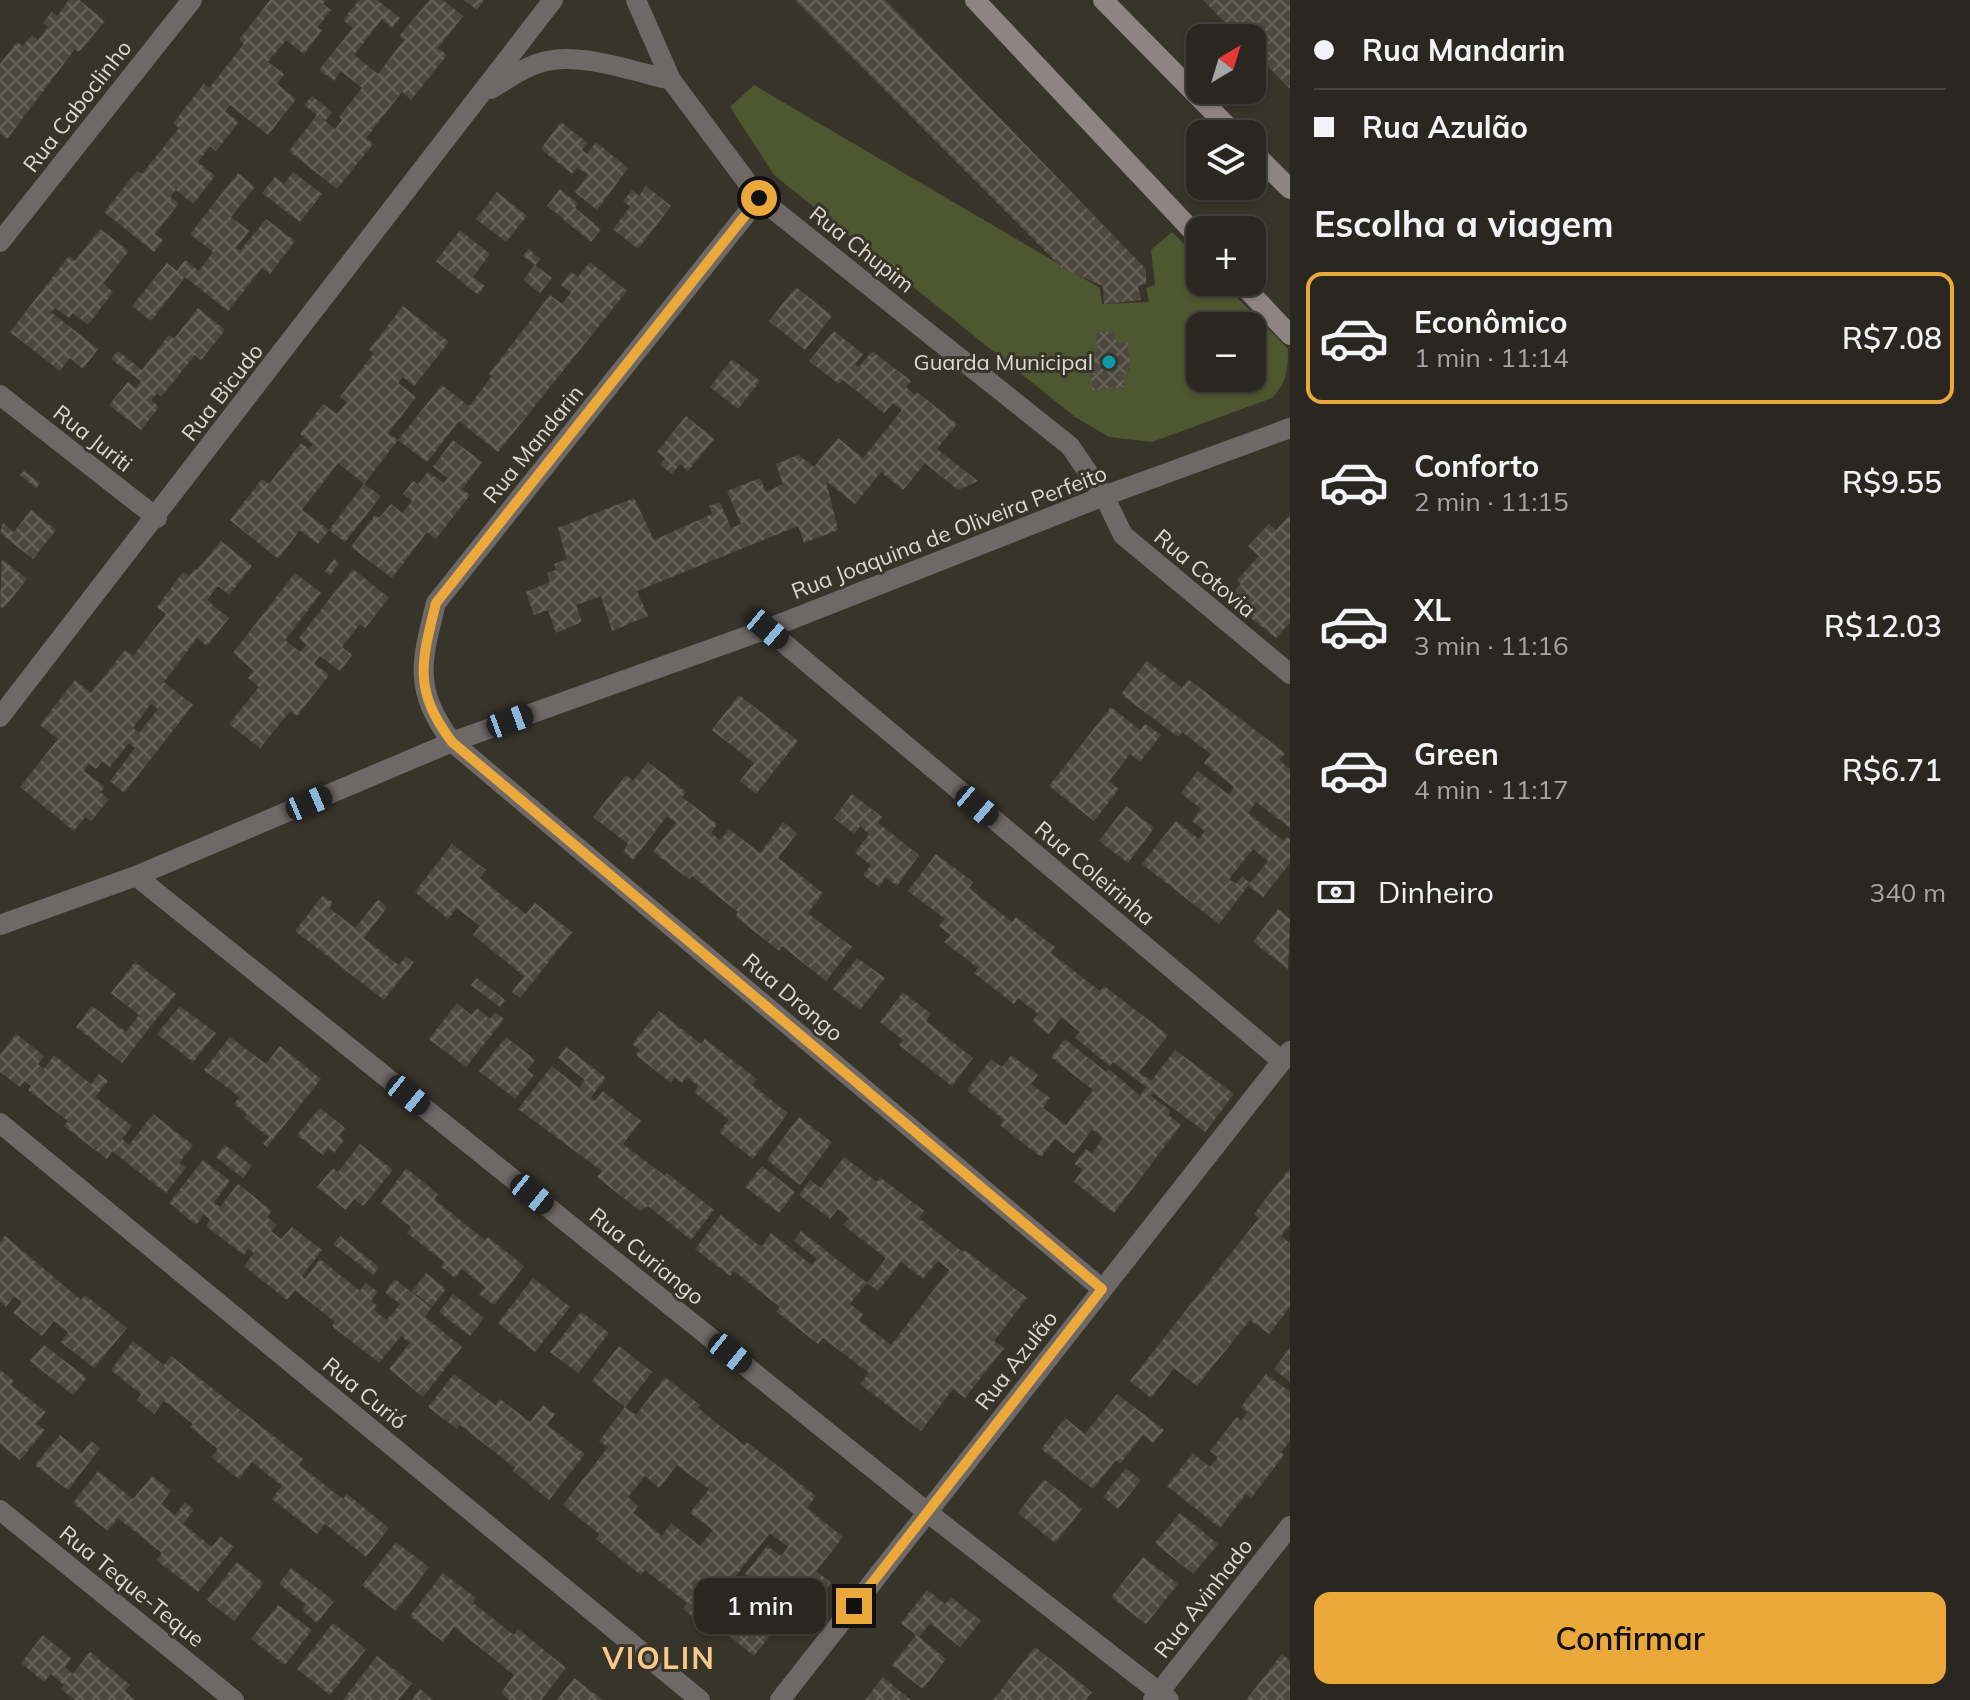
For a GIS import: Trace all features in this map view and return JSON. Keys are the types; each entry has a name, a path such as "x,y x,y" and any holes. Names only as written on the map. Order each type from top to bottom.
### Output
{"main road":[{"path":"975,0 1186,224"},
{"path":"1103,0 1221,120"},
{"path":"1266,165 1290,189"},
{"path":"1253,296 1290,335"}],"street":[{"name":"Rua Caboclinho","path":"0,242 192,0"},
{"name":"Rua Bicudo","path":"0,717 157,518 553,0"},
{"name":"Rua Chupim","path":"636,0 671,80 759,198 1070,446 1104,496"},
{"name":"Rua Bicudo","path":"481,95 525,68 549,60 587,61 671,80"},
{"name":"Rua Mandarin","path":"452,742 434,717 424,687 425,649 436,603 759,198"},
{"name":"Rua Juriti","path":"0,395 157,518"},
{"name":"Rua Joaquina de Oliveira Perfeito","path":"0,925 136,876 452,742 767,629 1104,496 1290,428"},
{"name":"Rua Cotovia","path":"1104,496 1123,535 1290,674"},
{"name":"Rua Coleirinha","path":"767,629 1286,1056"},
{"name":"Rua Drongo","path":"452,742 1102,1289"},
{"name":"Rua Curiango","path":"136,876 1160,1698"},
{"name":"Rua Azulão","path":"780,1700 1286,1056"},
{"name":"Rua Curió","path":"0,1123 700,1700"},
{"name":"Rua Teque-Teque","path":"0,1510 234,1700"},
{"name":"Rua Avinhado","path":"1160,1698 1290,1526"}],"green space":[{"path":"754,85 1100,288 1102,304 1149,302 1146,288 1155,285 1151,250 1172,232 1186,246 1186,296 1236,296 1252,312 1186,312 1186,392 1266,392 1266,327 1288,349 1284,381 1272,398 1152,442 1109,437 1075,417 774,175 730,107"}],"building":[{"path":"69,0 79,0 105,21 79,52 75,49 7,139 0,133 0,64 17,42 23,46 32,35 38,40 48,27 43,23 52,12 57,16"},
{"path":"270,0 326,0 323,4 331,10 318,27 322,30 304,54 286,40 268,62 284,74 277,84 296,99 268,135 230,105 225,111 239,122 216,151 210,146 198,162 215,176 193,204 176,190 170,197 179,203 155,234 163,240 154,252 104,212 137,171 142,174 179,128 173,123 204,84 209,88 244,44 239,40"},
{"path":"359,0 377,0 400,18 392,28 382,19 354,55 378,74 404,40 399,36 430,0 443,0 463,16 438,48 447,55 411,100 402,92 366,138 373,144 337,189 289,151 317,115 304,105 312,96 332,112 325,121 335,129 342,120 339,117 362,88 341,71 334,81 319,70 353,28 343,20"},
{"path":"464,0 484,0 477,10"},
{"path":"795,0 885,0 1146,269 1146,284 1138,286 1141,300 1104,304 1103,286 1062,268"},
{"path":"1203,0 1290,0 1290,89 1266,64 1266,24 1226,24"},
{"path":"561,122 588,143 582,150 587,154 596,142 628,168 597,210 575,192 588,175 577,167 572,174 541,149"},
{"path":"293,172 322,194 300,222 262,193 275,177 284,184"},
{"path":"238,173 255,187 231,217 249,231 236,248 240,251 266,219 295,241 270,274 262,268 228,311 185,277 151,321 132,306 167,263 177,271 185,260 199,271 213,252 190,234"},
{"path":"646,186 671,206 638,249 613,229 630,207 623,201 632,190 639,196"},
{"path":"560,189 578,204 575,208 601,229 591,242 547,206"},
{"path":"497,192 527,216 506,242 476,219"},
{"path":"100,229 129,251 103,283 113,292 88,325 73,313 69,318 55,308 51,312 98,349 83,369 70,358 60,371 10,332 69,256 75,261"},
{"path":"460,230 490,254 473,277 485,286 478,295 436,261"},
{"path":"529,249 540,259 535,265 523,256"},
{"path":"590,262 627,291 498,452 459,421 427,462 398,440 442,385 469,406 492,376 489,374 550,295 562,304 571,293 561,285 571,272 578,277"},
{"path":"535,265 552,278 540,293 523,280"},
{"path":"796,287 832,316 805,350 769,321"},
{"path":"403,306 449,342 414,386 403,377 398,383 416,397 388,433 398,440 364,484 338,463 302,510 329,530 318,544 300,530 278,559 230,520 262,479 269,484 301,443 309,449 313,444 300,434 323,404 337,414 347,402 340,397 374,353 369,350"},
{"path":"198,308 225,330 201,360 195,355 161,397 157,393 151,400 159,407 141,430 109,405 128,382 136,388 141,381 111,359 118,351 142,370 169,335 174,339"},
{"path":"834,331 863,354 855,364 859,367 872,351 911,381 906,387 915,395 917,392 957,424 937,449 978,481 958,490 925,463 903,490 881,472 855,504 826,481 838,530 804,543 798,526 637,591 648,616 612,631 601,596 576,605 582,622 556,633 548,610 534,615 526,592 550,582 547,573 556,570 554,564 567,559 558,528 634,498 654,540 712,514 709,506 720,502 731,528 741,524 727,491 760,478 766,492 783,484 776,464 798,455 814,467 838,438 863,458 902,410 893,403 884,413 843,380 839,384 809,361"},
{"name":"Guarda Municipal","path":"1115,331 1117,343 1128,342 1130,373 1123,373 1124,387 1092,390 1089,352 1097,351 1096,333"},
{"path":"732,359 760,381 738,409 710,387"},
{"path":"686,416 714,439 688,471 680,464 672,474 660,465 665,458 657,452"},
{"path":"453,440 482,462 462,489 470,495 436,539 427,532 392,578 351,547 375,515 379,518 391,504 402,513 412,501 403,494 413,481 418,484 428,472 444,483 448,478 433,467"},
{"path":"24,471 40,483 36,488 20,475"},
{"path":"364,484 381,496 345,542 329,530"},
{"path":"31,510 56,530 33,559 0,533 3,523 14,532"},
{"path":"1290,515 1290,623 1276,638 1227,599 1241,584 1237,580 1259,556 1248,546 1269,524 1276,530"},
{"path":"221,541 252,566 229,595 218,586 207,600 229,618 207,646 197,638 164,682 193,705 124,793 110,781 135,748 129,743 110,767 102,761 96,769 89,764 84,771 105,787 100,792 109,799 91,821 85,817 74,831 20,787 58,739 40,725 75,680 91,693 125,650 133,656 166,614 157,607 183,572 189,576","holes":["151,704 158,709 139,733 133,728"]},
{"path":"2,559 27,579 3,609 0,606"},
{"path":"334,559 339,564 330,575 325,571"},
{"path":"353,569 389,598 365,628 360,624 342,647 352,655 340,671 320,656 314,663 329,675 297,716 290,711 260,748 229,724 259,687 248,678 254,671 233,653 295,573 321,593 285,640 300,652 306,645 299,638"},
{"path":"1147,661 1182,688 1188,679 1285,753 1279,760 1290,769 1290,828 1256,802 1248,813 1284,841 1287,837 1290,839 1290,863 1263,897 1248,886 1219,924 1142,864 1176,821 1199,839 1205,831 1192,821 1201,809 1181,793 1198,771 1229,795 1234,787 1204,763 1211,754 1182,732 1178,737 1121,694","holes":["1253,849 1268,861 1250,883 1242,876 1236,884 1229,879"]},
{"path":"739,695 798,741 756,794 740,781 754,763 712,730"},
{"path":"1111,707 1140,730 1145,724 1161,735 1140,762 1130,754 1109,781 1119,789 1094,821 1049,786"},
{"path":"648,762 686,792 682,797 717,824 711,833 720,840 729,829 760,853 783,822 797,833 778,858 823,893 808,913 852,947 826,981 782,946 779,951 735,916 738,912 692,876 689,879 653,852 676,823 667,816 633,860 623,852 628,844 593,817 626,775 633,781"},
{"path":"852,794 882,817 878,823 919,855 897,886 886,877 879,887 863,875 871,865 855,853 869,834 860,826 854,834 834,818"},
{"path":"1126,806 1154,828 1128,863 1099,841"},
{"path":"452,844 486,870 480,878 526,914 535,903 572,932 520,998 512,992 524,976 473,935 480,926 457,908 448,919 415,892"},
{"path":"936,854 973,882 969,888 1012,922 1016,917 1055,947 1051,953 1100,991 1104,986 1168,1035 1139,1072 1151,1081 1175,1050 1234,1094 1205,1132 1153,1093 1151,1096 1171,1111 1168,1115 1181,1125 1114,1213 1074,1182 1083,1169 1074,1164 1086,1149 1092,1154 1103,1138 1092,1129 1074,1154 1055,1139 1041,1157 1000,1125 1004,1120 967,1090 991,1059 1002,1067 1011,1055 1038,1075 1031,1084 1050,1098 1043,1108 1066,1125 1093,1090 1051,1057 1065,1039 1106,1072 1109,1069 1140,1096 1146,1087 1113,1062 1110,1066 1075,1038 1080,1032 1061,1017 1049,1034 1032,1021 1038,1014 1018,998 1014,1004 974,973 978,968 944,942 951,935 939,926 945,919 908,891"},
{"path":"323,895 333,903 329,908 355,928 378,900 387,907 364,938 399,965 406,956 414,962 384,1000 295,931"},
{"path":"1278,909 1290,919 1288,969 1253,942"},
{"path":"857,958 885,978 860,1010 833,989"},
{"path":"135,962 176,994 122,1063 76,1027 92,1006 126,1032 139,1015 111,993"},
{"path":"477,978 505,1000 500,1007 471,985"},
{"path":"903,992 931,1014 926,1021 973,1058 952,1086 899,1045 903,1040 880,1022"},
{"path":"457,1003 471,1015 477,1008 490,1019 495,1012 504,1019 466,1067 429,1039"},
{"path":"180,1006 216,1033 193,1062 157,1034"},
{"path":"659,1011 701,1044 705,1039 757,1079 752,1085 788,1113 753,1159 719,1132 729,1120 694,1092 698,1086 687,1077 682,1083 675,1077 671,1083 636,1055 640,1050 632,1044"},
{"path":"16,1034 44,1056 38,1064 44,1069 54,1055 91,1084 99,1074 108,1081 95,1097 132,1126 122,1139 129,1145 153,1114 193,1145 179,1163 186,1167 166,1193 112,1151 107,1159 64,1126 68,1121 28,1090 31,1086 25,1081 20,1087 0,1072 0,1055"},
{"path":"230,1037 266,1064 280,1046 321,1079 267,1147 263,1144 269,1137 244,1118 247,1114 234,1104 240,1097 204,1070"},
{"path":"506,1037 535,1060 527,1070 534,1075 515,1099 479,1071"},
{"path":"566,1047 606,1078 591,1097 595,1101 603,1091 641,1121 623,1144 714,1210 691,1240 648,1206 640,1211 597,1177 602,1171 518,1109 552,1066 579,1088 585,1080 558,1058"},
{"path":"320,1108 345,1128 339,1136 344,1140 334,1153 328,1148 323,1155 297,1135"},
{"path":"799,1117 832,1142 800,1185 767,1160"},
{"path":"360,1144 393,1170 363,1206 354,1199 346,1210 317,1187 333,1168 338,1172"},
{"path":"225,1145 252,1166 243,1178 216,1157"},
{"path":"844,1157 877,1182 880,1177 924,1211 919,1218 1027,1298 994,1341 1004,1348 965,1398 953,1389 921,1431 860,1384 869,1373 823,1338 818,1344 776,1311 780,1307 734,1271 730,1276 695,1249 721,1215 759,1245 763,1245 771,1233 812,1265 817,1259 794,1241 801,1231 867,1283 886,1258 843,1225 849,1218 838,1209 830,1219 799,1195 810,1180 820,1188","holes":["938,1261 949,1270 891,1345 859,1320 863,1314 850,1304 867,1283 878,1291 901,1262 923,1279"]},
{"path":"203,1160 230,1181 214,1202 220,1207 238,1184 272,1211 267,1217 277,1225 271,1231 281,1239 292,1227 322,1250 302,1276 305,1279 320,1259 360,1291 366,1283 378,1292 371,1301 377,1306 374,1310 387,1320 400,1304 385,1292 395,1279 431,1308 425,1317 462,1347 423,1397 389,1369 410,1343 401,1336 379,1363 332,1326 335,1322 295,1290 287,1300 244,1266 254,1253 248,1249 244,1255 206,1226 210,1220 204,1214 196,1225 169,1203"},
{"path":"762,1166 795,1192 779,1213 745,1187"},
{"path":"406,1168 438,1194 434,1199 485,1240 488,1237 524,1266 494,1305 479,1294 485,1287 462,1269 455,1278 441,1267 444,1262 407,1233 411,1227 381,1203"},
{"path":"1290,1168 1290,1225 1281,1236 1290,1243 1290,1307 1269,1334 1250,1320 1197,1386 1174,1368 1151,1398 1130,1381 1259,1218 1254,1214"},
{"path":"5,1236 81,1300 85,1295 127,1328 94,1368 61,1342 68,1332 54,1321 42,1336 13,1313 22,1302 14,1296 6,1307 0,1302 0,1242"},
{"path":"340,1236 379,1267 373,1275 333,1244"},
{"path":"426,1273 446,1289 432,1307 412,1291"},
{"path":"533,1278 570,1307 535,1352 498,1323"},
{"path":"453,1294 484,1318 470,1336 439,1312"},
{"path":"581,1312 609,1333 578,1373 550,1352"},
{"path":"133,1341 164,1365 171,1356 303,1459 299,1465 343,1499 347,1494 389,1528 366,1557 325,1524 317,1534 272,1499 282,1486 252,1462 239,1479 211,1457 218,1449 164,1401 154,1414 137,1400 141,1394 111,1370"},
{"path":"44,1345 87,1378 73,1395 30,1361"},
{"path":"619,1346 652,1372 625,1407 592,1381"},
{"path":"1290,1348 1290,1382 1274,1369"},
{"path":"0,1370 14,1381 11,1385 46,1412 36,1424 45,1430 20,1460 0,1444"},
{"path":"454,1374 495,1405 500,1399 530,1422 543,1405 555,1414 547,1425 585,1454 549,1500 513,1471 515,1468 460,1425 457,1429 428,1407"},
{"path":"1266,1374 1290,1392 1290,1441 1281,1452 1284,1455 1251,1498 1246,1494 1220,1528 1167,1486 1193,1453 1210,1467 1218,1457 1210,1451 1237,1417 1241,1421 1248,1412 1241,1407"},
{"path":"665,1377 744,1445 747,1442 816,1496 807,1508 843,1537 816,1571 831,1583 802,1620 745,1574 767,1546 781,1556 788,1547 770,1533 733,1579 783,1619 754,1656 706,1617 701,1624 683,1609 687,1603 645,1570 641,1575 596,1539 599,1534 563,1505 608,1447 599,1441 625,1407 636,1415","holes":["677,1465 709,1489 690,1513 713,1530 700,1546 671,1523 662,1536 633,1513 638,1506 628,1497 645,1476 659,1488"]},
{"path":"1117,1394 1164,1430 1153,1443 1143,1435 1120,1464 1116,1460 1093,1489 1041,1449 1065,1418 1085,1434"},
{"path":"60,1435 82,1453 91,1441 100,1448 68,1490 35,1465"},
{"path":"1126,1468 1141,1480 1118,1509 1103,1497"},
{"path":"98,1471 133,1499 152,1476 171,1491 161,1504 175,1515 185,1502 194,1510 183,1524 212,1547 220,1536 234,1547 198,1592 156,1560 162,1553 118,1518 108,1531 73,1503"},
{"path":"1044,1479 1082,1509 1055,1543 1018,1513"},
{"path":"1180,1513 1218,1544 1193,1574 1155,1543"},
{"path":"396,1542 429,1567 396,1611 362,1585"},
{"path":"1143,1557 1178,1584 1146,1624 1111,1597"},
{"path":"237,1562 264,1583 234,1621 207,1600"},
{"path":"291,1568 334,1601 317,1623 303,1611 305,1604 279,1584"},
{"path":"443,1573 476,1598 473,1603 514,1635 518,1629 566,1668 541,1700 510,1700 501,1693 514,1675 454,1627 443,1642 410,1616"},
{"path":"927,1590 945,1604 951,1597 981,1621 960,1647 930,1623 919,1637 946,1659 923,1689 892,1665 916,1635 901,1623"},
{"path":"278,1605 312,1630 285,1665 251,1639"},
{"path":"333,1623 366,1649 330,1695 297,1669"},
{"path":"43,1635 71,1658 65,1667 73,1674 90,1652 130,1685 125,1691 135,1700 75,1700 61,1689 64,1685 51,1674 44,1682 21,1663"},
{"path":"1035,1647 1092,1692 1085,1700 993,1700"},
{"path":"1282,1654 1290,1661 1290,1700 1246,1700"},
{"path":"377,1656 412,1683 398,1700 343,1700"},
{"path":"883,1677 911,1700 865,1700"},
{"path":"574,1678 603,1700 557,1700"},
{"path":"420,1689 433,1700 412,1700"}],"place":[{"name":"Guarda Municipal","path":"1109,362"}],"district":[{"name":"VIOLIN","path":"659,1659"}],"route":[{"path":"759,198 436,603 425,649 424,687 434,717 452,742 1102,1289 854,1606"}]}
